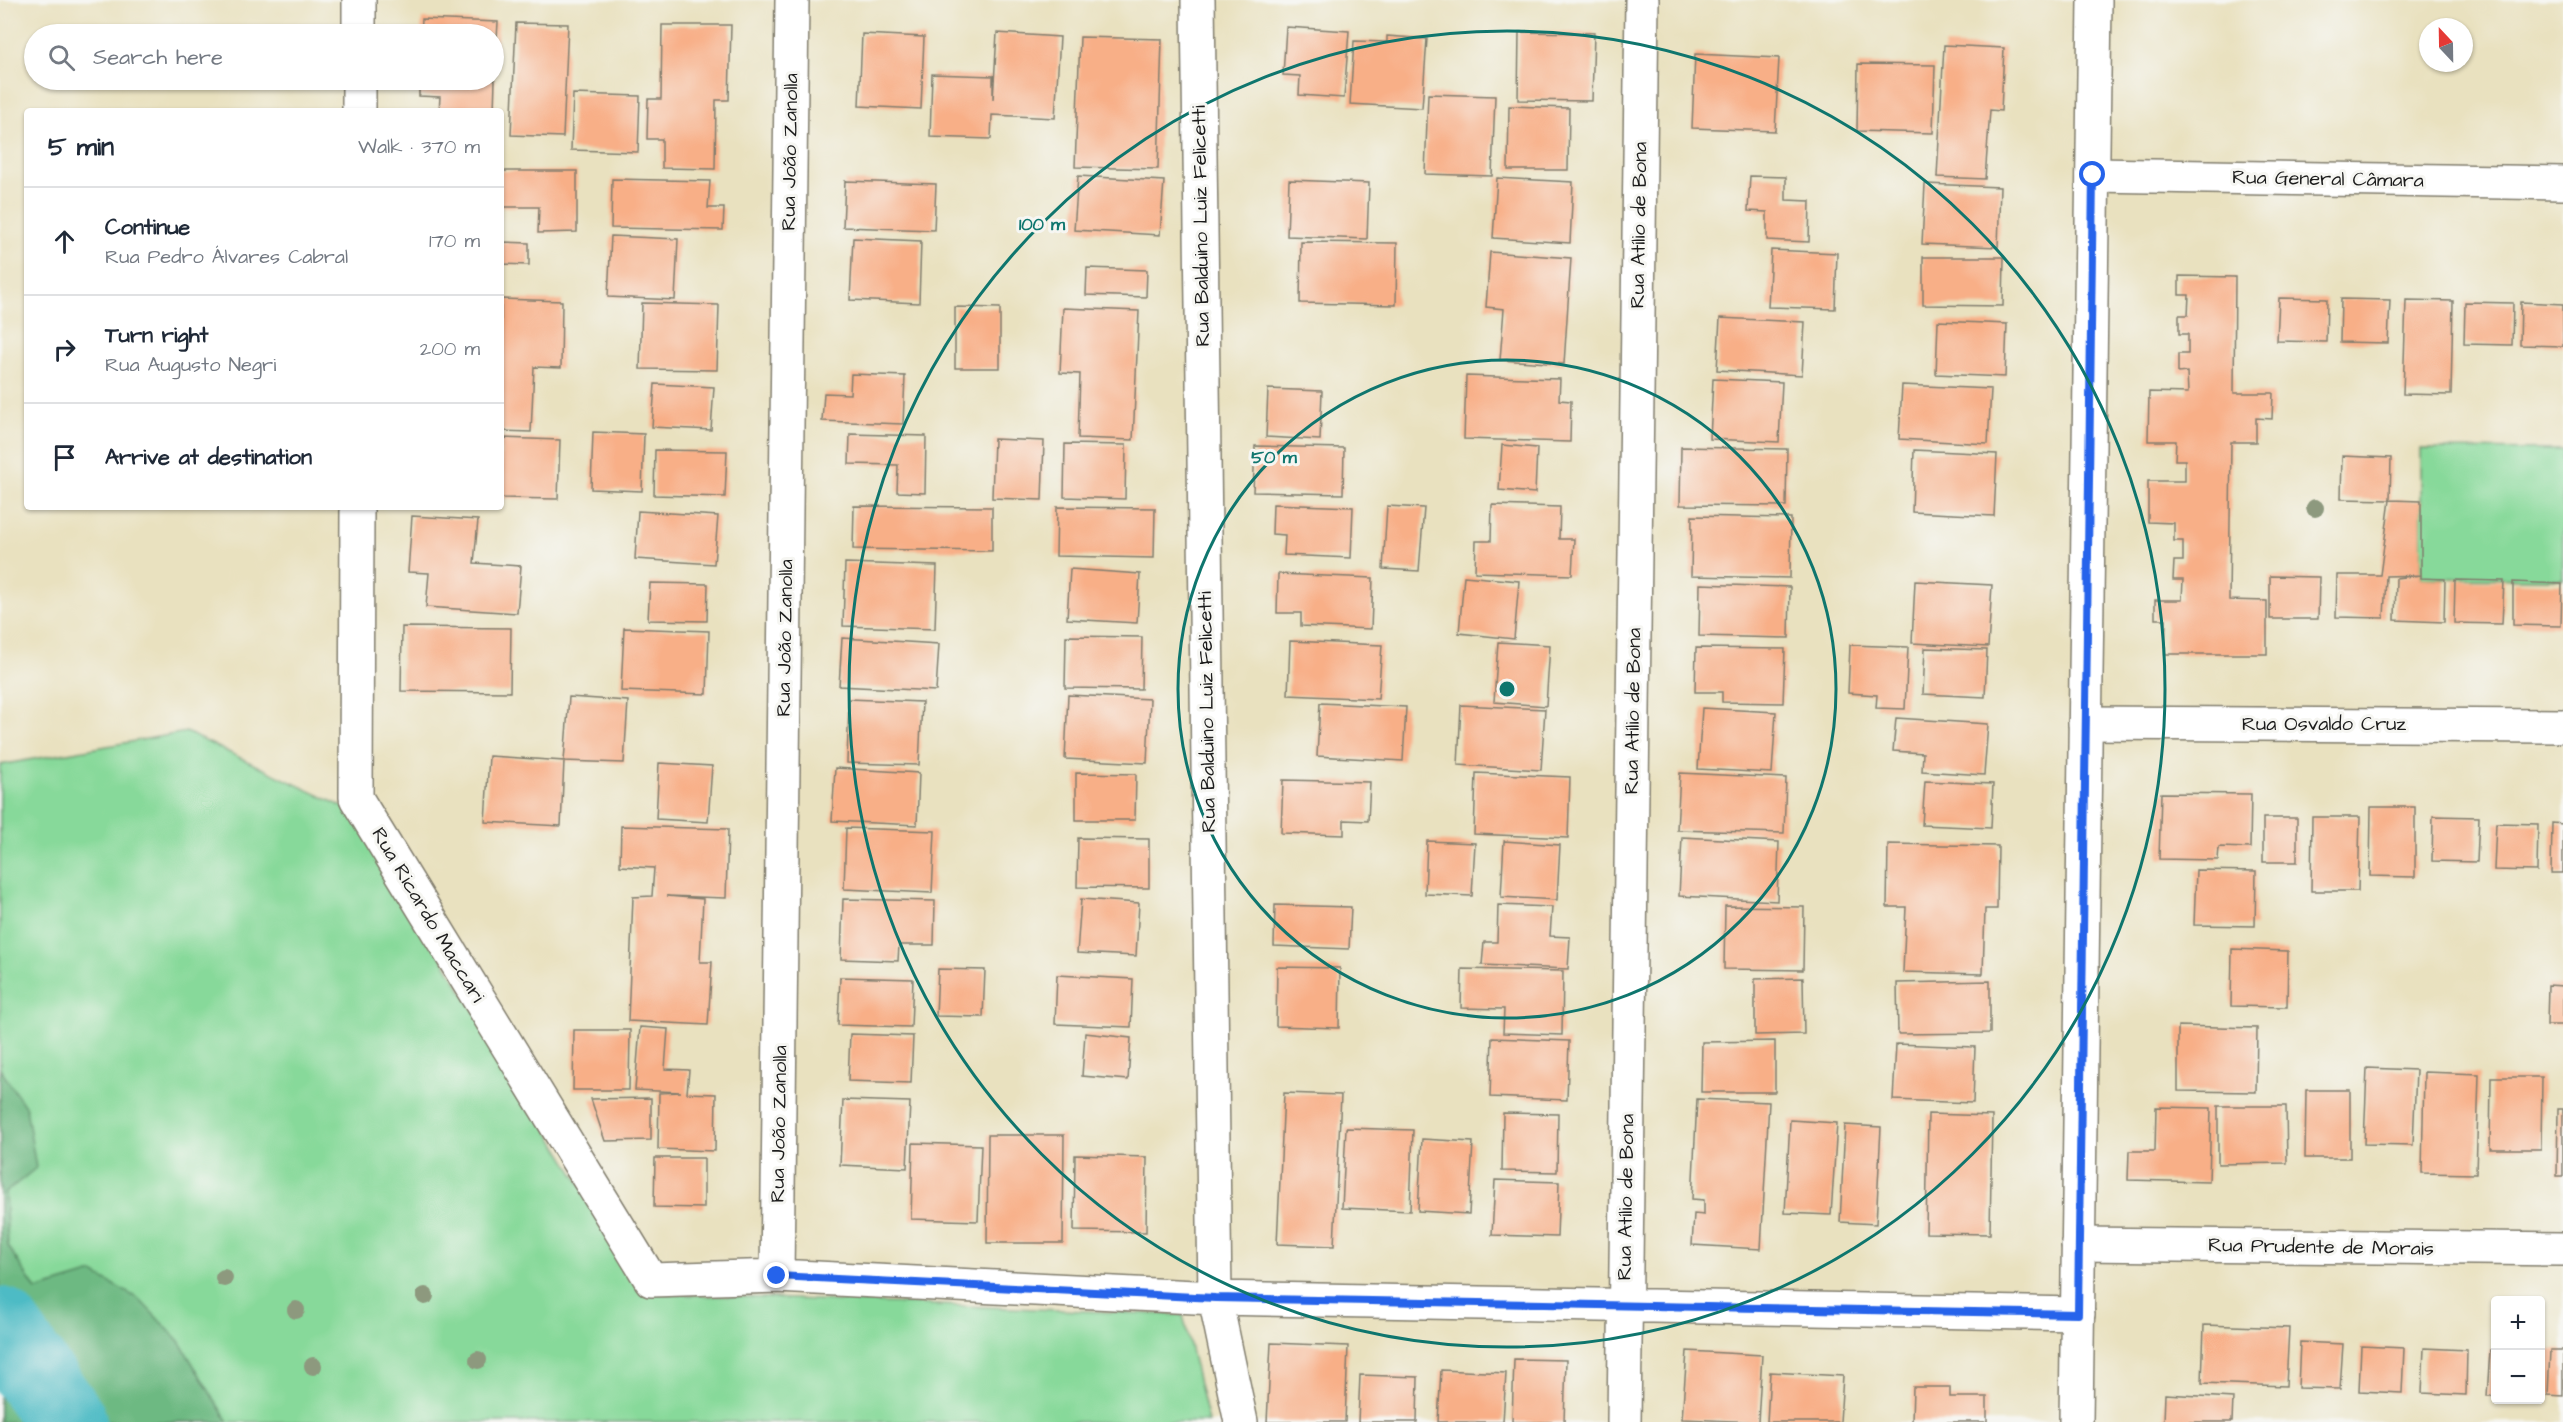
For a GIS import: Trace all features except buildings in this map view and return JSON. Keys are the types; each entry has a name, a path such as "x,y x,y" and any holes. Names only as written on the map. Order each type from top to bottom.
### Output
{"street":[{"path":"359,0 359,24"},
{"name":"Rua João Zanolla","path":"777,1276 792,0"},
{"name":"Rua Balduino Luiz Felicetti","path":"1198,0 1215,1298 1241,1422"},
{"name":"Rua Atílio de Bona","path":"1624,1422 1642,0"},
{"path":"2076,1422 2095,0"},
{"path":"358,108 359,90"},
{"name":"Rua General Câmara","path":"2093,175 2563,183"},
{"name":"Rua Ricardo Maccari","path":"357,510 356,798 651,1280 777,1276"},
{"name":"Rua Osvaldo Cruz","path":"2085,723 2563,726"},
{"name":"Rua Prudente de Morais","path":"2078,1244 2563,1249"},
{"path":"777,1276 1215,1298 2078,1314"}],"green space":[{"path":"2421,449 2563,450 2563,579 2421,578"},
{"path":"186,732 352,811 647,1293 1183,1315 1208,1422 0,1422 0,765"},
{"path":"0,1069 26,1108 36,1168 5,1193 8,1246 36,1290 93,1273 139,1299 179,1341 228,1422 0,1422"}],"waterway":[{"path":"0,1327 67,1422"}],"route":[{"path":"777,1276 1215,1298 2078,1314 2093,175"}]}
